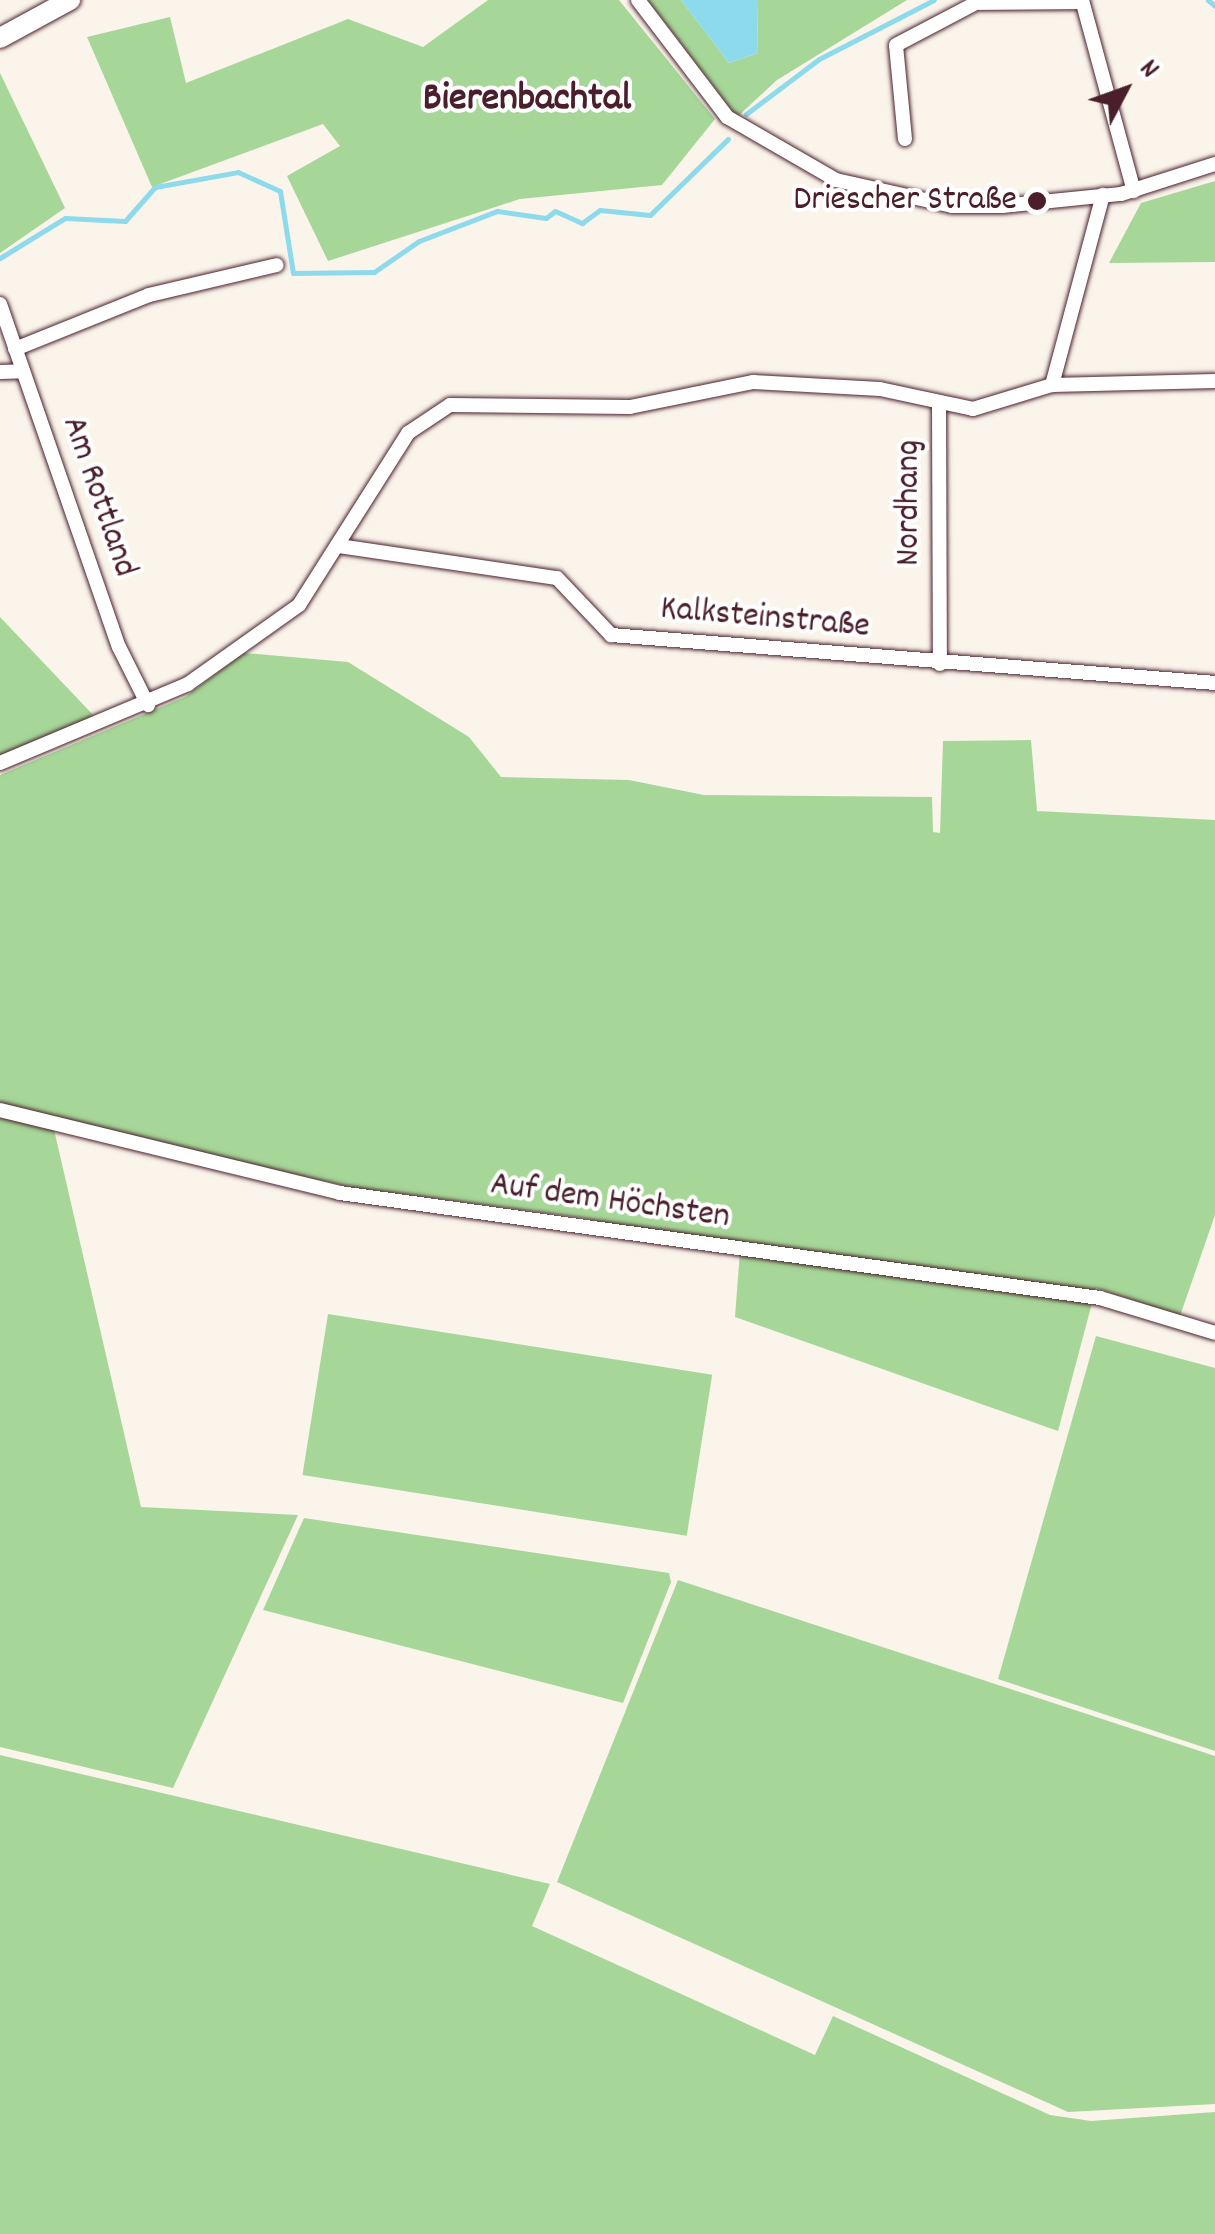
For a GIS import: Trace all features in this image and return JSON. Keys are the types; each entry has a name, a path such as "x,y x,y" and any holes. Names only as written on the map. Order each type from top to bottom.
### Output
{"main road":[{"path":"0,38 70,0"}],"street":[{"path":"638,0 727,116 836,180 952,206 1103,196 1134,191 1215,164"},
{"path":"905,139 896,45 976,3 1082,1 1134,191"},
{"path":"1052,385 1103,196"},
{"path":"15,349 149,295 277,265"},
{"name":"Am Rottland","path":"0,304 118,648 148,705"},
{"path":"0,372 23,371"},
{"path":"0,763 148,705 299,605 408,433 450,405 630,407 752,382 974,409 1052,385 1215,381"},
{"name":"Nordhang","path":"940,402 940,664"},
{"name":"Kalksteinstraße","path":"339,546 557,578 611,636 1215,684"},
{"name":"Auf dem Höchsten","path":"0,1110 340,1193 1100,1298 1215,1333"}],"green space":[{"path":"488,0 619,0 715,119 662,185 520,199 328,261 287,176 340,146 323,124 152,187 87,37 170,17 186,83 348,19 423,47"},
{"path":"648,0 681,0 729,63 758,53 757,0 907,0 777,80 737,117"},
{"path":"0,73 65,208 0,253"},
{"path":"1215,181 1215,262 1109,263 1141,203"},
{"path":"0,617 96,718 0,757"},
{"path":"244,653 348,662 469,737 501,777 629,780 704,795 932,797 933,832 940,833 943,741 1031,740 1037,811 1215,820 1215,1215 1180,1316 1096,1288 1058,1431 735,1317 740,1251 584,1218 350,1187 0,1107 0,775 185,697"},
{"path":"0,1113 53,1125 141,1507 298,1515 173,1788 0,1747"},
{"path":"328,1314 712,1375 687,1536 303,1475"},
{"path":"1096,1336 1215,1368 1215,1751 998,1679"},
{"path":"304,1518 669,1573 671,1582 623,1703 263,1610"},
{"path":"678,1580 1215,1756 1215,2104 1068,2112 557,1882"},
{"path":"0,1755 550,1884 532,1926 815,2055 833,2016 1050,2115 1091,2121 1215,2112 1215,2234 0,2234"}],"water":[{"path":"681,0 757,0 758,53 729,63"}],"waterway":[{"path":"746,114 819,59 934,0"},
{"path":"1208,0 1215,6"},
{"path":"0,258 65,218 125,221 155,187 238,172 280,191 293,273 374,272 419,241 497,211 546,218 555,211 582,223 600,210 650,215 728,139"}],"place":[{"name":"Driescher Straße","path":"1037,201"}],"district":[{"name":"Bierenbachtal","path":"527,101"}]}
